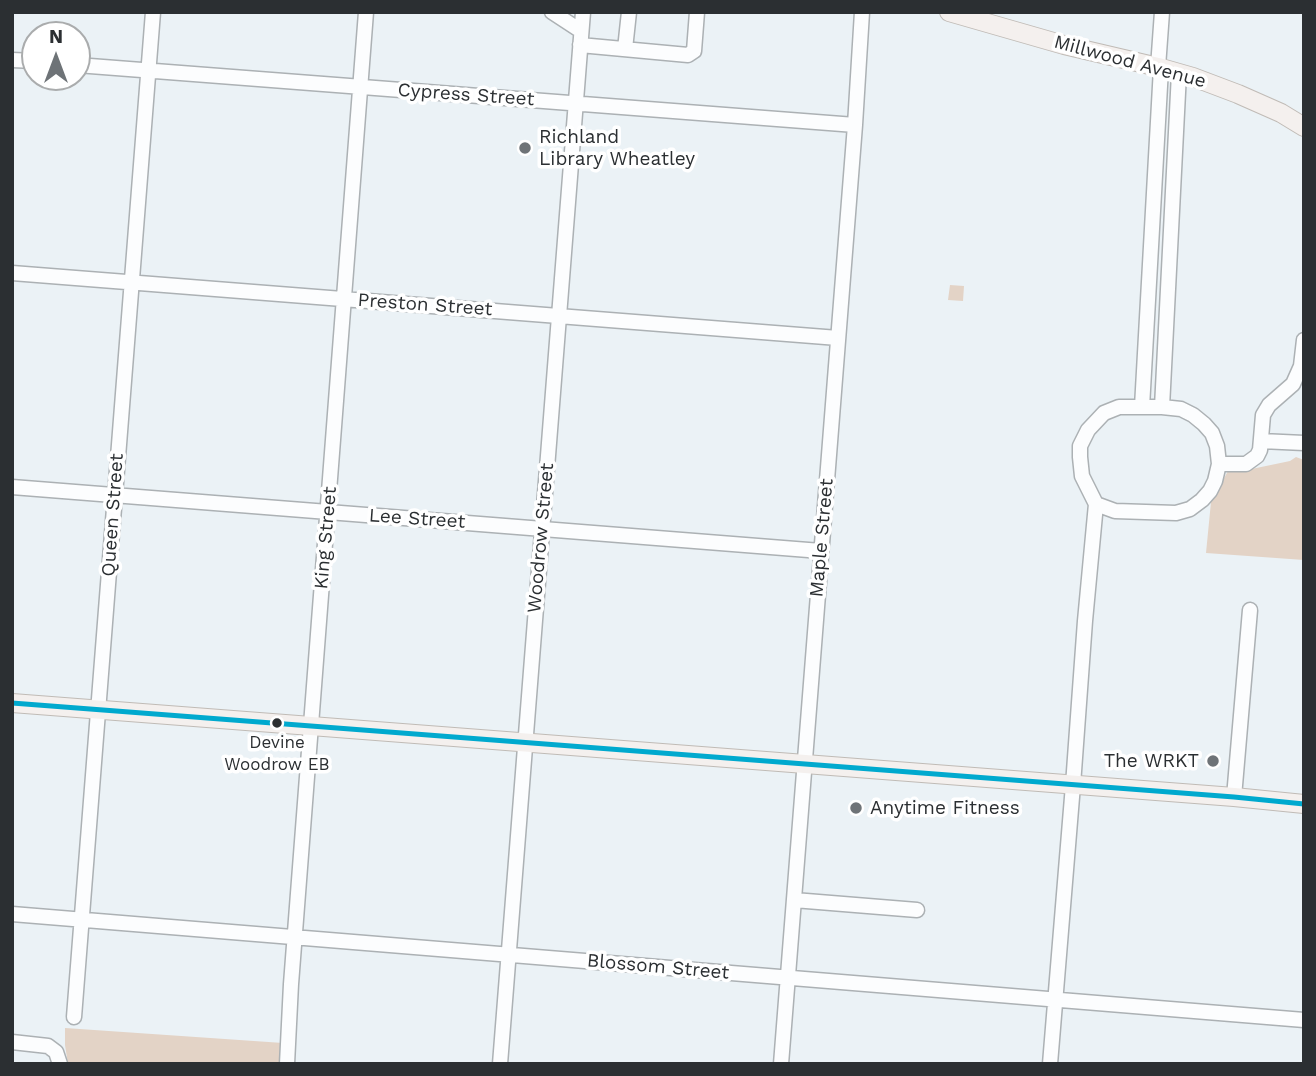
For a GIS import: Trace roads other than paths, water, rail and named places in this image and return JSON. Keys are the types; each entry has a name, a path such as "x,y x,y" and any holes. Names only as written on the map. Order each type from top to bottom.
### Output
{"main road":[{"name":"Millwood Avenue","path":"949,12 1064,45 1160,67 1214,84 1281,113 1304,127"},
{"path":"12,703 1304,804"}],"street":[{"name":"Queen Street","path":"74,1017 153,12"},
{"name":"King Street","path":"287,1064 294,937 366,12"},
{"path":"552,12 581,38 625,49 688,55 694,51 697,12"},
{"name":"Woodrow Street","path":"500,1064 583,12"},
{"path":"625,49 629,12"},
{"name":"Maple Street","path":"781,1064 862,12"},
{"path":"1142,407 1162,12"},
{"name":"Cypress Street","path":"91,66 855,125"},
{"path":"1162,407 1179,73"},
{"name":"Preston Street","path":"12,273 838,338"},
{"path":"1219,464 1247,464 1257,456 1263,415 1269,405 1293,384 1301,366 1304,340"},
{"path":"1050,1064 1084,621 1096,504 1082,477 1080,446 1088,429 1104,413 1119,407 1181,409 1193,415 1212,433 1219,464 1215,481 1202,500 1189,509 1176,513 1115,511 1096,504"},
{"path":"1261,441 1304,443"},
{"name":"Lee Street","path":"12,487 821,551"},
{"path":"1234,797 1250,610"},
{"path":"794,900 917,910"},
{"name":"Blossom Street","path":"12,914 1304,1020"},
{"path":"12,1042 48,1046 56,1052 60,1064"}],"place":[{"name":"Richland Library Wheatley","path":"525,148"},
{"name":"Devine Woodrow EB","path":"277,723"},
{"name":"The WRKT","path":"1213,761"},
{"name":"Anytime Fitness","path":"856,808"}]}
